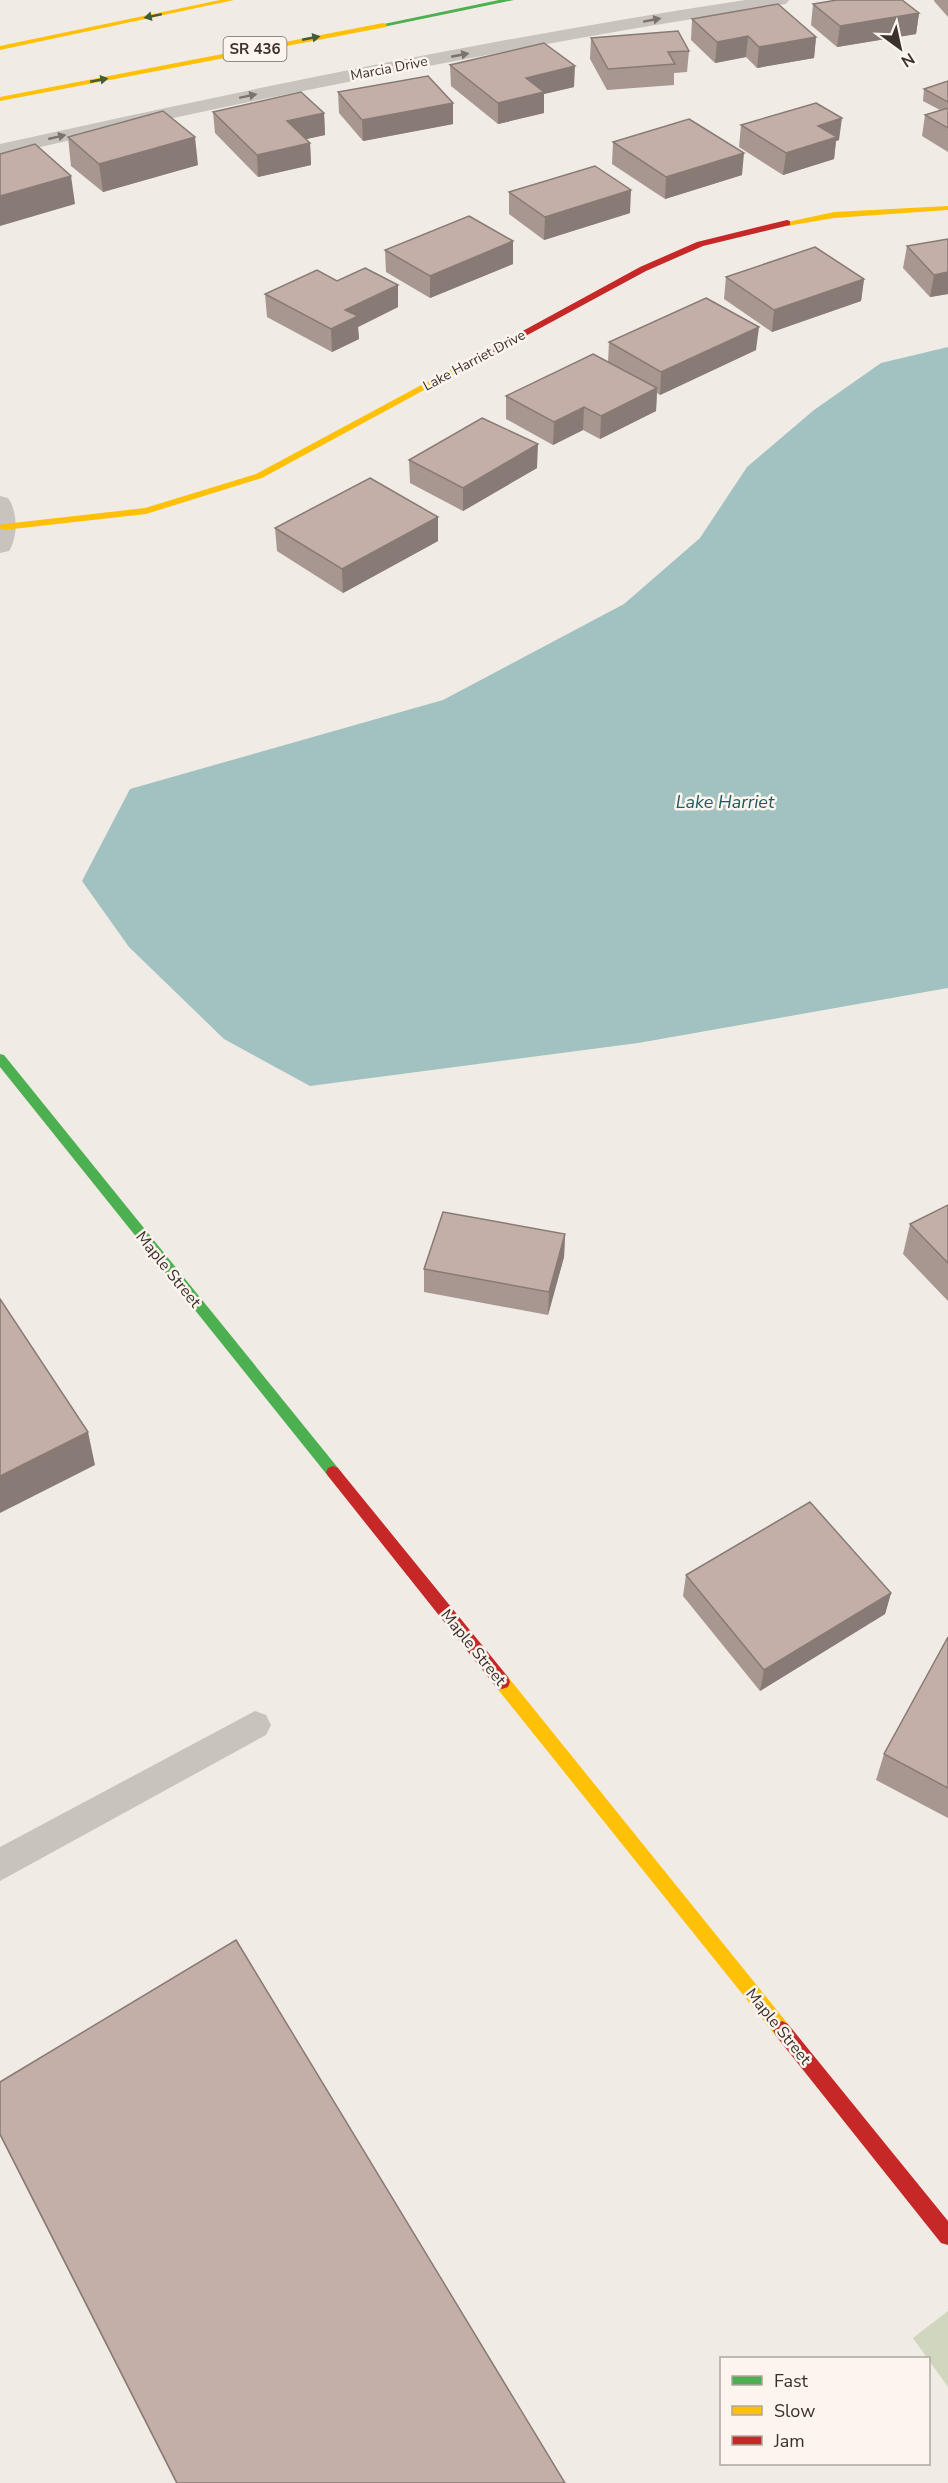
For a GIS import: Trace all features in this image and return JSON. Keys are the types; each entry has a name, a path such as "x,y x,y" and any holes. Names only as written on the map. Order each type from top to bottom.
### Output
{"street":[{"path":"0,48 230,0"},
{"name":"SR 436","path":"0,99 510,0"},
{"name":"Marcia Drive","path":"0,150 330,79 549,38 780,0"},
{"name":"Lake Harriet Drive","path":"2,525 146,511 259,476 644,269 700,244 769,226 834,215 948,208"},
{"name":"Maple Street","path":"0,1058 948,2236"}],"lane":[{"path":"0,1865 255,1725"}],"green space":[{"path":"948,2311 948,2387 930,2362 930,2357 927,2357 913,2338"}],"water":[{"name":"Lake Harriet","path":"948,347 948,988 638,1043 310,1086 224,1039 129,947 82,881 130,789 443,700 624,604 700,538 747,467 814,410 881,363"}],"building":[{"path":"837,0 902,0 919,13 840,26 813,4"},
{"path":"778,4 816,37 759,47 748,36 717,42 692,19"},
{"path":"678,31 689,51 668,52 675,64 608,69 591,38"},
{"path":"544,43 575,66 526,78 544,92 498,103 450,65"},
{"path":"428,76 453,103 362,120 338,92"},
{"path":"948,81 948,102 924,89"},
{"path":"301,92 324,113 287,121 310,143 257,155 213,112"},
{"path":"816,103 842,118 818,126 837,137 786,153 741,125"},
{"path":"948,108 948,128 925,115"},
{"path":"163,111 195,137 99,164 68,137"},
{"path":"689,119 744,153 666,177 613,142"},
{"path":"35,144 71,176 0,196 0,154"},
{"path":"595,166 631,190 545,217 509,192"},
{"path":"469,216 513,241 430,276 385,250"},
{"path":"948,239 948,272 934,275 907,246"},
{"path":"815,247 864,279 774,310 726,277"},
{"path":"365,268 398,285 345,310 358,316 331,329 265,294 317,270 337,281"},
{"path":"706,298 759,327 661,372 609,342"},
{"path":"593,354 657,388 601,416 584,407 554,422 506,396"},
{"path":"482,418 538,444 463,488 409,460"},
{"path":"370,478 438,517 342,569 275,528"},
{"path":"948,1205 948,1263 910,1224"},
{"path":"443,1212 565,1234 549,1292 424,1269"},
{"path":"0,1299 88,1432 0,1476"},
{"path":"810,1502 891,1593 764,1670 686,1575"},
{"path":"948,1637 948,1788 884,1754"},
{"path":"236,1940 565,2483 177,2483 0,2134 0,2082"}],"traffic: fast":[{"path":"383,25 510,0"},
{"path":"0,1058 333,1472"}],"traffic: slow":[{"path":"0,48 230,0"},
{"path":"0,99 383,25"},
{"path":"787,223 834,215 948,208"},
{"path":"4,527 146,511 259,476 456,370"},
{"path":"502,1682 782,2030"}],"traffic: jam":[{"path":"456,370 643,269 700,244 787,223"},
{"path":"333,1472 502,1682"},
{"path":"782,2030 948,2236"}]}
